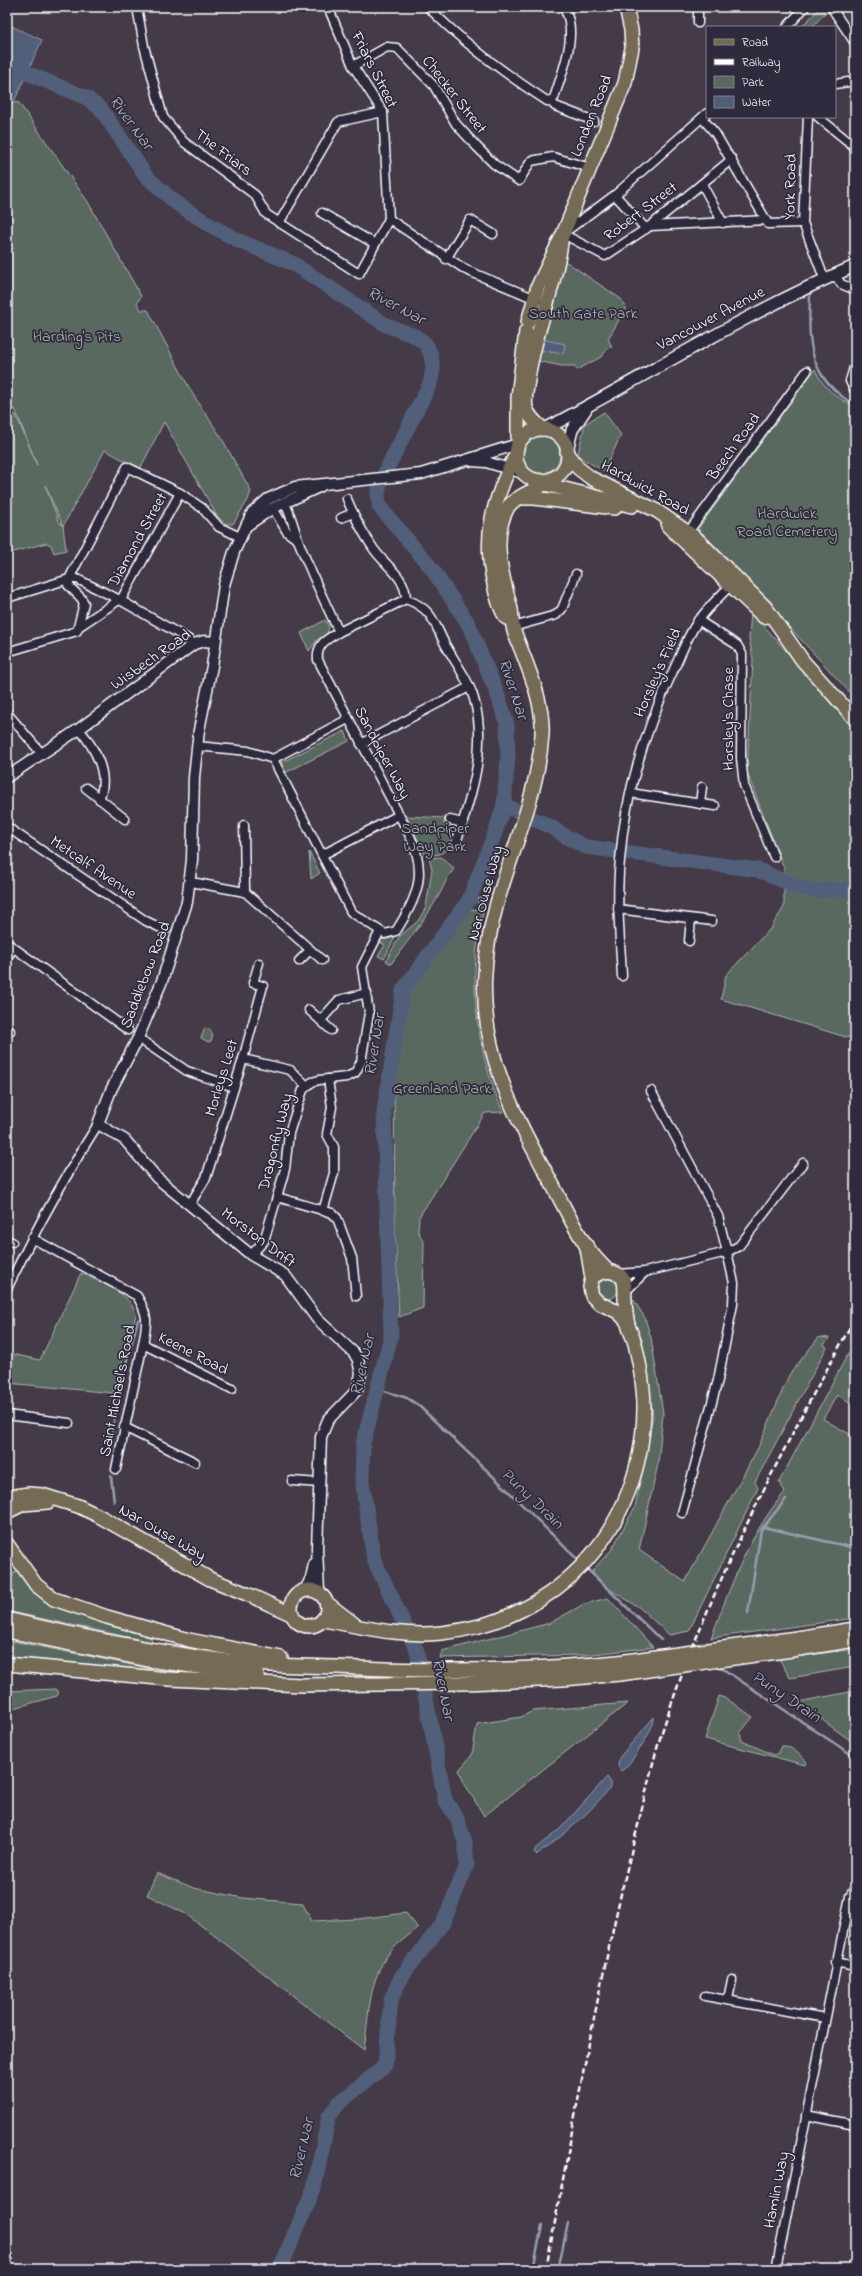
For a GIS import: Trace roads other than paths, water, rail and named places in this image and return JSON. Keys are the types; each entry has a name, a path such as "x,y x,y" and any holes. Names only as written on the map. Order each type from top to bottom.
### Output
{"main road":[{"name":"London Road","path":"517,449 518,402 527,327 533,298 548,262 563,234 625,83 630,63 631,30 626,7"},
{"name":"London Road","path":"544,429 532,420 526,407 526,401 530,362 559,260 563,234"},
{"name":"Vancouver Avenue","path":"544,429 587,409 671,358 829,277 855,266"},
{"name":"Vancouver Avenue","path":"567,451 572,430 587,409"},
{"path":"544,429 559,436 567,451 565,466 546,481 523,473 519,467 517,449 531,431 544,429"},
{"name":"Nar Ouse Way","path":"513,627 505,616 500,603 489,556 491,518 517,449"},
{"name":"Hardwick Road","path":"567,451 578,468 591,478 650,507 686,535 734,582 766,608 802,661 855,719"},
{"name":"Nar Ouse Way","path":"324,1620 383,1631 440,1634 468,1630 516,1614 536,1604 564,1581 595,1550 625,1502 641,1450 644,1390 635,1343 627,1321 626,1294 623,1278 612,1272 587,1248 513,1111 503,1087 489,1040 484,1008 485,972 489,940 497,904 536,777 542,735 541,719 534,683 513,627 502,569 500,539 502,525 509,506 546,481"},
{"name":"Hardwick Road","path":"546,481 614,500 650,514 686,535"},
{"name":"Hardwick Road","path":"518,499 540,498 650,514"},
{"name":"Nar Ouse Way","path":"587,1248 592,1278 590,1287 592,1296 599,1303 608,1306 627,1321"},
{"path":"592,1278 599,1273 612,1272"},
{"path":"608,1306 618,1304 626,1294"},
{"name":"Nar Ouse Way","path":"7,1497 29,1494 60,1500 99,1516 210,1579 291,1614"},
{"name":"Nar Ouse Way","path":"7,1512 14,1506 60,1500"},
{"path":"7,1544 36,1586 54,1599 75,1607 189,1640 277,1658 366,1669"},
{"path":"305,1590 319,1592 327,1603 327,1612 324,1620 316,1626 306,1627 296,1622 291,1614 290,1606 293,1598 305,1590"},
{"name":"Nar Ouse Way","path":"247,1594 279,1600 293,1598"},
{"name":"Nar Ouse Way","path":"327,1603 356,1626"},
{"path":"7,1619 98,1638 256,1664 366,1669 463,1676"},
{"path":"798,1643 855,1629"},
{"path":"7,1631 148,1660 265,1676 386,1684"},
{"path":"7,1664 169,1679 302,1685 386,1684 561,1667 619,1668 798,1643 855,1640"}],"street":[{"name":"The Friars","path":"137,7 144,46 163,117 184,142 255,195 266,214 359,274 375,244"},
{"name":"Friars Street","path":"328,7 353,66 383,112 389,219"},
{"path":"428,7 455,35 512,78 547,101 550,101 555,106 594,121"},
{"path":"698,7 698,23"},
{"path":"788,26 805,7"},
{"path":"831,7 855,43"},
{"path":"550,101 554,98 568,52 568,25 564,9"},
{"name":"Checker Street","path":"353,66 387,47 397,48 434,86 456,124 477,147 494,164 519,181 531,161 553,157 590,168"},
{"path":"836,84 855,81"},
{"path":"279,223 338,122 383,112"},
{"path":"563,234 615,195 704,116 732,159 768,224 802,223"},
{"name":"York Road","path":"808,118 802,223 829,277"},
{"path":"819,118 855,147"},
{"name":"Robert Street","path":"563,234 605,256 648,227 732,159"},
{"path":"702,184 723,223"},
{"path":"615,195 648,227 766,220"},
{"path":"322,213 375,244 389,219 446,259 485,279 546,302"},
{"path":"446,259 470,220 493,234"},
{"path":"829,277 855,290"},
{"path":"853,368 850,381 855,391"},
{"name":"Beech Road","path":"686,535 807,371"},
{"name":"Wisbech Road","path":"7,777 80,729 194,644 204,641 214,642 224,585 240,537 252,513 268,499 295,487 321,486 404,476 517,449"},
{"name":"Wisbech Road","path":"466,461 486,462 508,470 523,473"},
{"path":"80,626 84,603 81,598 69,588 69,579 126,467 180,493 202,508 219,527 240,537"},
{"name":"Wisbech Road","path":"246,526 284,502 321,486"},
{"name":"Diamond Street","path":"120,600 180,493"},
{"path":"347,499 374,549 400,578 406,589 406,599 429,611 469,687 474,700 480,738 475,775 463,823 456,843"},
{"path":"284,502 292,516 298,540 314,581 339,632"},
{"path":"273,508 287,532 298,540"},
{"path":"341,518 353,512"},
{"path":"513,627 556,614 562,609 576,574"},
{"path":"7,598 69,579 77,579 120,600 188,639 194,644"},
{"name":"Horsley's Field","path":"622,976 618,909 621,845 630,794 640,752 653,714 698,620 734,582"},
{"name":"Sandpiper Way","path":"380,931 388,934 396,931 412,905 419,883 419,858 399,815 318,660 317,654 320,646 327,639 406,599"},
{"path":"7,652 72,633 80,626 120,600"},
{"name":"Horsley's Chase","path":"698,620 737,645 742,654 741,758 744,786 774,857"},
{"name":"Saddlebow Road","path":"7,1289 32,1238 82,1148 98,1124 111,1090 138,1038 162,981 179,932 191,882 197,746 214,642"},
{"path":"361,744 469,687"},
{"path":"7,713 42,754"},
{"path":"273,759 348,719"},
{"path":"80,729 102,766 102,792 99,799"},
{"path":"197,746 248,751 273,759 351,912 380,931"},
{"path":"700,804 702,787"},
{"path":"86,788 125,819"},
{"path":"630,794 716,806"},
{"path":"322,855 399,815"},
{"path":"450,820 463,823"},
{"path":"244,825 245,892"},
{"name":"Metcalf Avenue","path":"7,827 146,921 165,930"},
{"path":"191,882 245,892 322,960"},
{"path":"618,909 712,921"},
{"path":"689,941 691,919"},
{"name":"Dragonfly Way","path":"251,1255 264,1241 285,1169 289,1133 300,1096 306,1086 320,1080 347,1077 358,1069 369,1013 362,967 363,961 380,931"},
{"path":"7,958 10,946 128,1030"},
{"path":"299,961 310,950"},
{"name":"Morleys Leet","path":"190,1204 206,1178 243,1059 263,986 253,983 259,963"},
{"path":"321,1020 338,1000 367,993"},
{"path":"309,1010 331,1030"},
{"path":"138,1038 187,1071 234,1087"},
{"path":"243,1059 290,1070 306,1086"},
{"path":"323,1210 334,1173 334,1147 327,1134 332,1107 328,1080"},
{"path":"651,1091 718,1216 734,1283 733,1304 718,1380 682,1513"},
{"name":"Morston Drift","path":"98,1124 125,1140 157,1178 251,1255 285,1275 317,1319 347,1346 358,1360 361,1374 357,1390 328,1420 321,1437 317,1549 319,1592"},
{"path":"612,1272 645,1272 715,1256 739,1246 803,1163"},
{"path":"277,1197 332,1213 340,1224 352,1258 356,1296"},
{"name":"Saint Michael's Road","path":"32,1238 137,1296 146,1310 146,1325 143,1344 116,1469"},
{"path":"626,1294 645,1272"},
{"name":"Keene Road","path":"143,1344 232,1388"},
{"path":"7,1414 69,1423"},
{"path":"124,1427 195,1462"},
{"path":"292,1481 320,1483"},
{"name":"Morston Drift","path":"305,1590 311,1578 317,1549"},
{"name":"Hamlin Way","path":"776,2269 835,1962 850,1896 855,1888"},
{"path":"835,1962 855,1966"},
{"path":"728,2000 732,1980"},
{"path":"705,1996 824,2018"},
{"path":"806,2116 855,2125"}],"water":[{"path":"7,24 42,40 13,104 7,102"},
{"path":"541,339 565,344 563,354 539,350"},
{"path":"654,1717 651,1728 642,1745 630,1762 621,1771 618,1766 619,1758"},
{"path":"607,1777 610,1781 610,1788 602,1798 566,1832 536,1855 534,1852 536,1848 561,1828"}],"waterway":[{"name":"River Nar","path":"7,60 27,73 87,98 101,109 146,176 176,203 210,225 239,241 294,264 386,325 415,336 426,344 431,355 433,369 430,384 380,482 378,494 379,506 432,569 468,623 498,696 507,724 508,756 504,805 495,833 469,900 403,990 384,1112 391,1336 363,1444 362,1481 374,1560 417,1651 445,1800 457,1818 465,1842 467,1865 443,1923 401,1977 391,2000 385,2066 340,2102 329,2116 314,2188 280,2269"},
{"path":"810,295 810,329 814,358 828,383 839,395 855,405"},
{"path":"504,805 551,827 586,847 758,870 797,887 818,891 845,889 855,894"},
{"path":"121,1382 138,1320"},
{"name":"Puny Drain","path":"378,1389 407,1398 418,1405 580,1562"},
{"path":"109,1455 118,1394"},
{"path":"111,1476 114,1502"},
{"path":"748,1613 761,1530 786,1499"},
{"path":"763,1527 855,1548"},
{"name":"Puny Drain","path":"585,1567 661,1640"},
{"name":"Puny Drain","path":"717,1665 855,1757"},
{"path":"558,2269 568,2223"},
{"path":"533,2269 542,2226"}],"railway":[{"path":"546,2269 610,1941 661,1735 701,1627 748,1522 773,1470 855,1318"}],"park label":[{"name":"South Gate Park","path":"583,314"},
{"name":"Harding's Pits","path":"77,337"},
{"name":"Hardwick Road Cemetery","path":"787,523"},
{"name":"Sandpiper Way Park","path":"435,838"},
{"name":"Greenland Park","path":"442,1089"}]}
